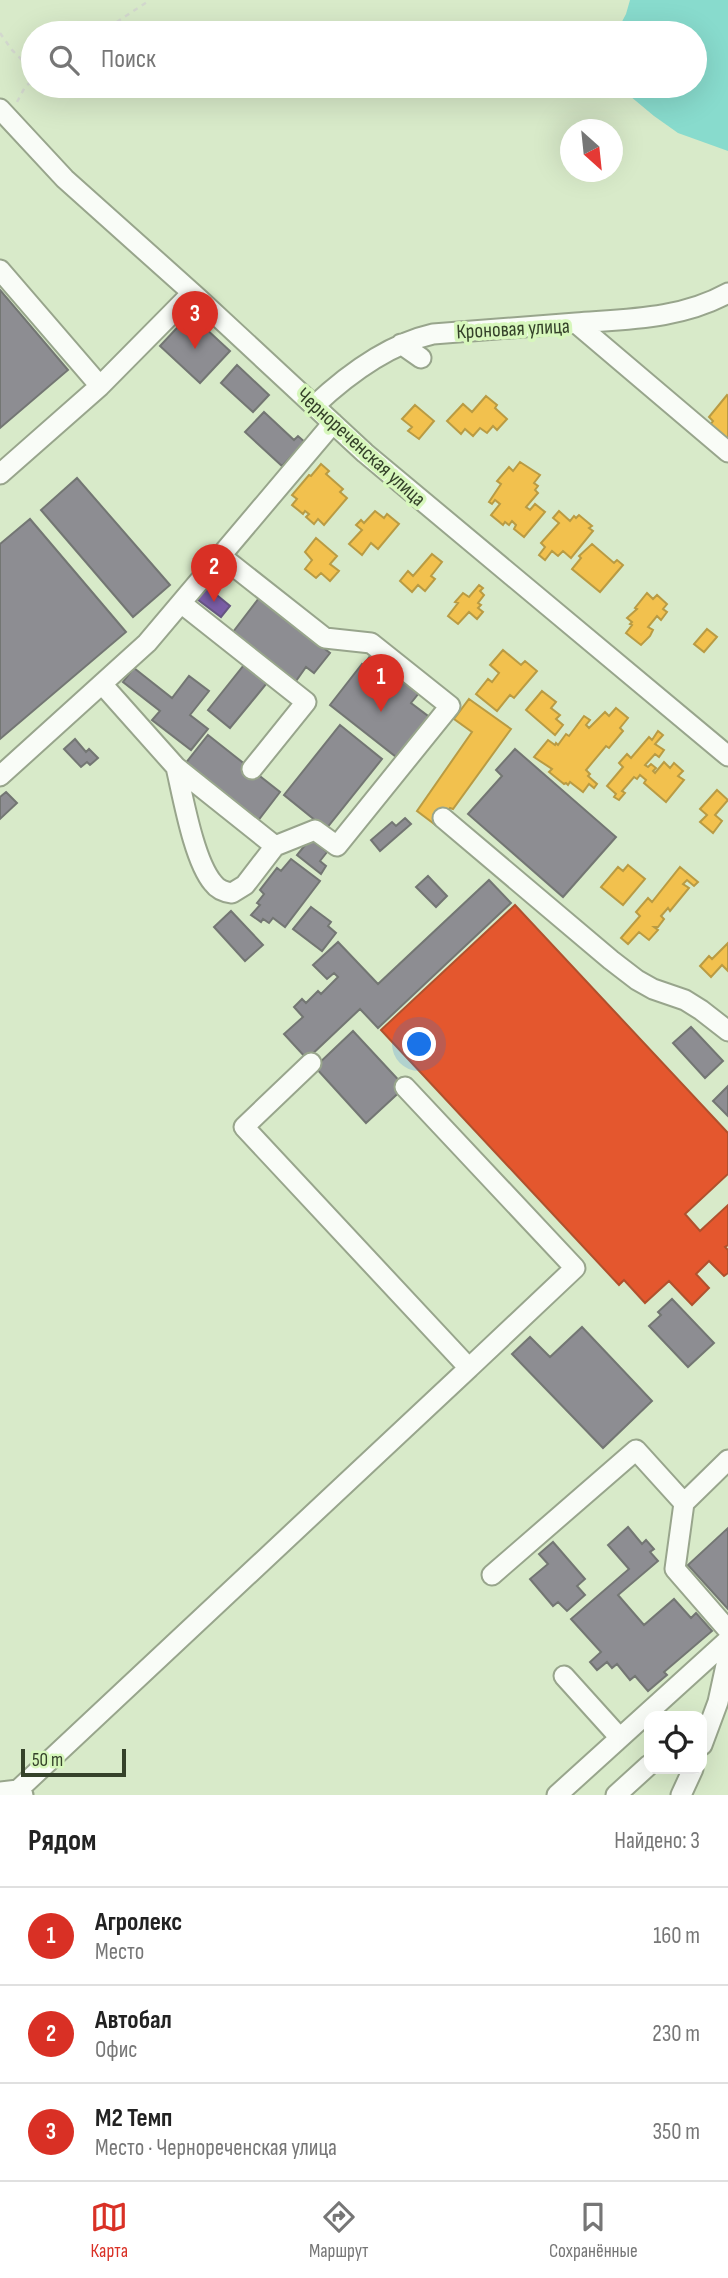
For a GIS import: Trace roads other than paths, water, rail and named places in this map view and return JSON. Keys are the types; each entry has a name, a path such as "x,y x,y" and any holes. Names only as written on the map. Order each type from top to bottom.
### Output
{"street":[{"name":"Чернореченская улица","path":"3,120 388,473 728,756"},
{"path":"0,270 100,386"},
{"path":"0,474 100,386 192,293"},
{"path":"576,323 674,313 705,304 728,293"},
{"name":"Кроновая улица","path":"314,406 334,387 433,334 576,323 728,452"},
{"path":"396,352 421,358"},
{"path":"0,776 147,643 333,423"},
{"path":"176,767 190,829 204,869 218,889 232,893 245,885 275,846 315,831 337,846 450,706 371,643 326,638 221,556"},
{"path":"181,603 306,702 252,769"},
{"path":"102,684 176,767 275,846"},
{"path":"443,818 637,980 653,989 685,1000 728,1031"},
{"path":"311,1063 243,1127 469,1368"},
{"path":"14,1792 575,1268 405,1087"},
{"path":"492,1575 636,1450 684,1503"},
{"path":"728,1460 684,1503 675,1569 728,1630"},
{"path":"557,1795 728,1640"},
{"path":"707,1732 718,1702 728,1656"},
{"path":"564,1676 620,1738"},
{"path":"707,1712 718,1702"},
{"path":"617,1795 644,1770"},
{"path":"681,1795 691,1774"}],"water":[{"path":"630,0 728,0 728,151 678,133 632,98 707,98 707,21 622,21"}],"place":[{"name":"М2 Темп","path":"195,349"},
{"name":"Автобал","path":"214,602"},
{"name":"Агролекс","path":"381,712"}]}
